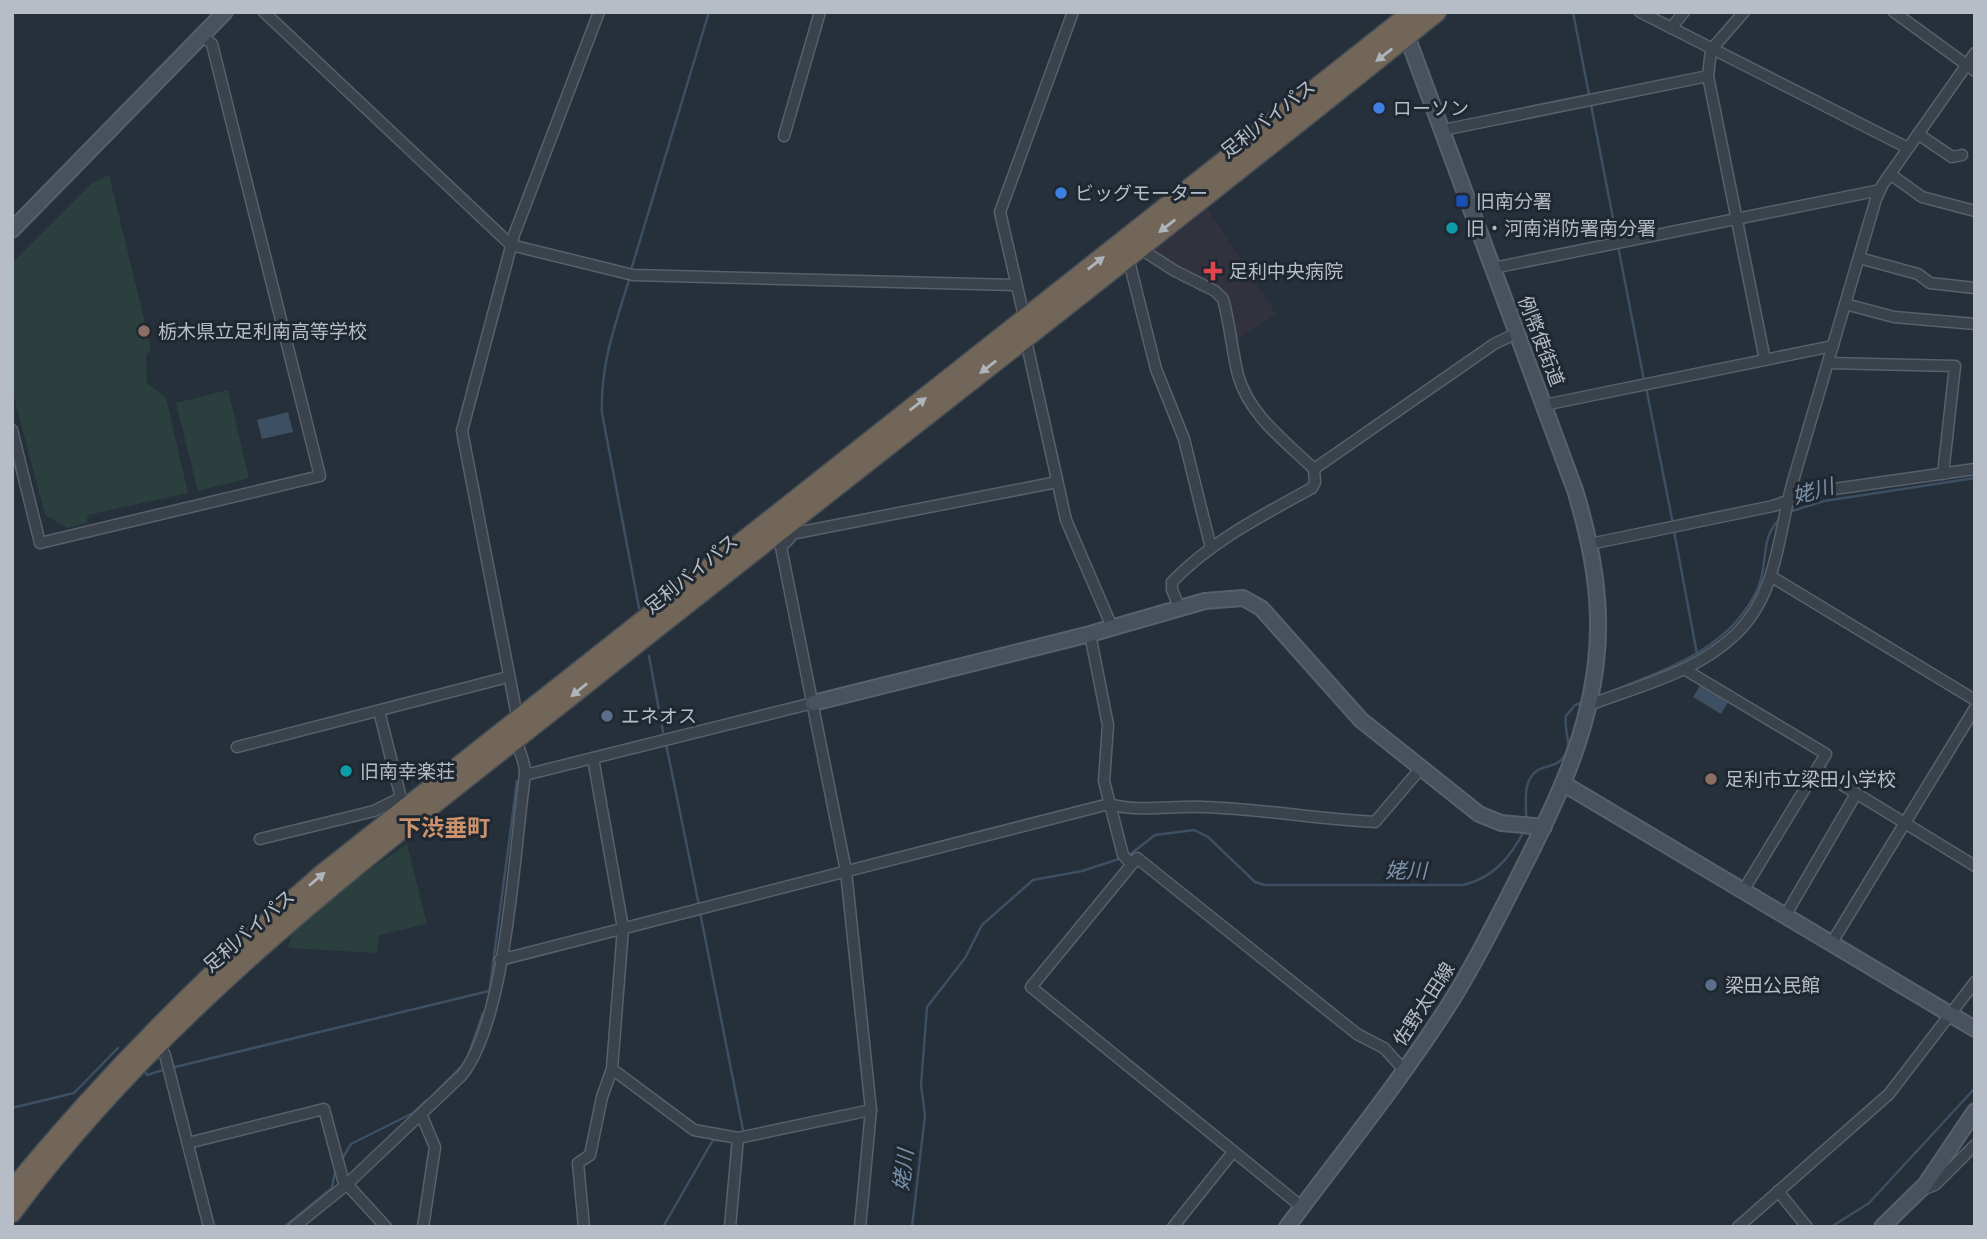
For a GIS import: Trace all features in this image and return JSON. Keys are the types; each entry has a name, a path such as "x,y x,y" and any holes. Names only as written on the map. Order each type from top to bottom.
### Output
{"highway":[{"name":"足利バイパス","path":"12,1190 99,1087 200,985 404,803 518,720 1405,20 1437,12"},
{"name":"足利バイパス","path":"12,1213 76,1133 158,1043 265,943 516,740 788,529 1134,253 1405,20"}],"street":[{"path":"12,230 225,12"},
{"path":"264,12 505,242 512,245 633,275 1014,285"},
{"path":"294,1227 346,1185 468,1067 491,1009 526,766 516,740 518,720 462,442 465,419 512,245 599,12"},
{"path":"784,136 820,12"},
{"path":"1073,12 1000,212 1014,285 1024,319 1024,339 1066,520 1112,627"},
{"path":"1640,12 1908,148"},
{"path":"1671,28 1684,12"},
{"path":"1744,12 1712,50 1708,76 1765,360"},
{"path":"1894,12 1970,68"},
{"name":"例幣使街道","path":"1405,20 1575,490 1590,544 1598,620 1590,700 1564,784"},
{"path":"12,430 40,543 320,476 212,44 203,36"},
{"path":"1590,700 1684,669 1715,651 1748,621 1772,577 1786,505 1880,190 1917,134 1970,68 1975,53"},
{"path":"1443,130 1708,76"},
{"path":"1917,134 1952,158 1962,155"},
{"path":"1890,174 1922,197 1975,211"},
{"path":"1493,268 1880,190"},
{"path":"1134,253 1214,291 1223,299 1245,393 1255,411 1314,469 1315,482 1312,488 1263,514 1211,548 1172,582 1172,590 1180,609"},
{"path":"1134,253 1156,369 1184,439 1211,548"},
{"path":"1859,258 1918,274 1930,283 1975,288"},
{"path":"1845,304 1894,317 1975,324"},
{"path":"1314,469 1494,344 1517,333"},
{"path":"1544,405 1833,346"},
{"path":"1828,363 1955,366 1943,474"},
{"path":"1590,544 1786,505 1813,492 1975,469"},
{"path":"860,1227 871,1110 846,871 781,547 788,529 1057,482"},
{"path":"1772,577 1975,700"},
{"path":"525,775 1090,634 1222,598 1252,602 1273,621 1361,720 1487,819 1533,826"},
{"path":"1090,634 1108,725 1104,781 1124,855 1131,863"},
{"path":"1684,669 1826,754 1743,891"},
{"path":"237,747 509,677"},
{"path":"1831,944 1975,708"},
{"path":"260,839 404,803 379,711"},
{"path":"584,1227 578,1163 590,1155 602,1097 612,1069 623,928 593,758"},
{"path":"500,960 1110,804 1128,810 1203,806 1317,819 1376,822 1421,768"},
{"path":"1818,770 1975,866"},
{"path":"1564,784 1975,1029"},
{"name":"佐野太田線","path":"1287,1227 1404,1070 1479,954 1533,826 1564,784"},
{"path":"1785,916 1856,794"},
{"path":"1302,1208 1031,987 1137,858 1357,1034 1384,1048 1404,1070"},
{"path":"1738,1227 1889,1094 1975,982"},
{"path":"158,1043 165,1055 209,1227"},
{"path":"612,1069 694,1130 738,1138 871,1110"},
{"path":"188,1143 324,1110 346,1185 386,1227"},
{"path":"1882,1227 1925,1185 1975,1111"},
{"path":"421,1114 435,1147 423,1227"},
{"path":"730,1227 738,1138"},
{"path":"1925,1185 1927,1188 1935,1185 1975,1145"},
{"path":"1173,1227 1233,1152"},
{"path":"1778,1191 1807,1227"}],"shaded area":[{"name":"足利中央病院","path":"1208,209 1276,314 1235,341 1218,294 1150,254"},
{"path":"288,412 293,432 262,439 257,420"},
{"path":"1701,684 1729,701 1721,714 1693,697"}],"green space":[{"path":"109,175 151,348 146,356 147,383 166,398 188,493 88,515 86,523 68,528 45,515 12,389 12,263 91,184"},
{"path":"228,390 249,478 198,491 176,403"},
{"path":"407,844 427,924 379,935 377,953 288,948 292,932 361,876"}],"waterway":[{"path":"585,35 594,12"},
{"path":"631,270 709,12"},
{"path":"1573,12 1617,239"},
{"path":"1618,246 1644,380"},
{"path":"630,277 606,361 602,413 639,608"},
{"path":"1646,387 1673,524"},
{"name":"姥川","path":"1789,512 1824,501 1975,478"},
{"name":"姥川","path":"1597,697 1690,658 1729,629 1758,588 1767,542 1774,525 1781,518"},
{"path":"1674,531 1697,654"},
{"path":"649,656 663,732"},
{"name":"姥川","path":"1526,821 1529,780 1538,770 1563,758 1568,748 1566,716 1575,705 1584,702"},
{"path":"666,744 699,905"},
{"path":"488,1002 517,781"},
{"name":"姥川","path":"1128,856 1155,835 1194,830 1208,837 1255,882 1265,885 1463,885 1474,882 1500,866 1524,831"},
{"name":"姥川","path":"912,1227 925,1115 921,1085 927,1007 965,958 982,925 1033,880 1082,871 1122,858"},
{"path":"700,912 744,1135"},
{"path":"175,1067 489,991"},
{"path":"468,1056 483,1013"},
{"path":"12,1108 74,1093 118,1048"},
{"path":"434,1094 461,1067"},
{"path":"145,1072 147,1075 163,1070"},
{"path":"1831,1227 1869,1203 1975,1088"},
{"path":"342,1159 351,1144 413,1113 427,1100"},
{"path":"663,1227 713,1140 727,1140"},
{"path":"284,1227 332,1188 335,1172"}],"place":[{"name":"ローソン","path":"1379,108"},
{"name":"ビッグモーター","path":"1061,193"},
{"name":"旧南分署","path":"1462,201"},
{"name":"旧・河南消防署南分署","path":"1452,228"},
{"name":"足利中央病院","path":"1213,271"},
{"name":"栃木県立足利南高等学校","path":"144,331"},
{"name":"エネオス","path":"607,716"},
{"name":"旧南幸楽荘","path":"346,771"},
{"name":"足利市立梁田小学校","path":"1711,779"},
{"name":"梁田公民館","path":"1711,985"}],"district":[{"name":"下渋垂町","path":"444,828"}]}
